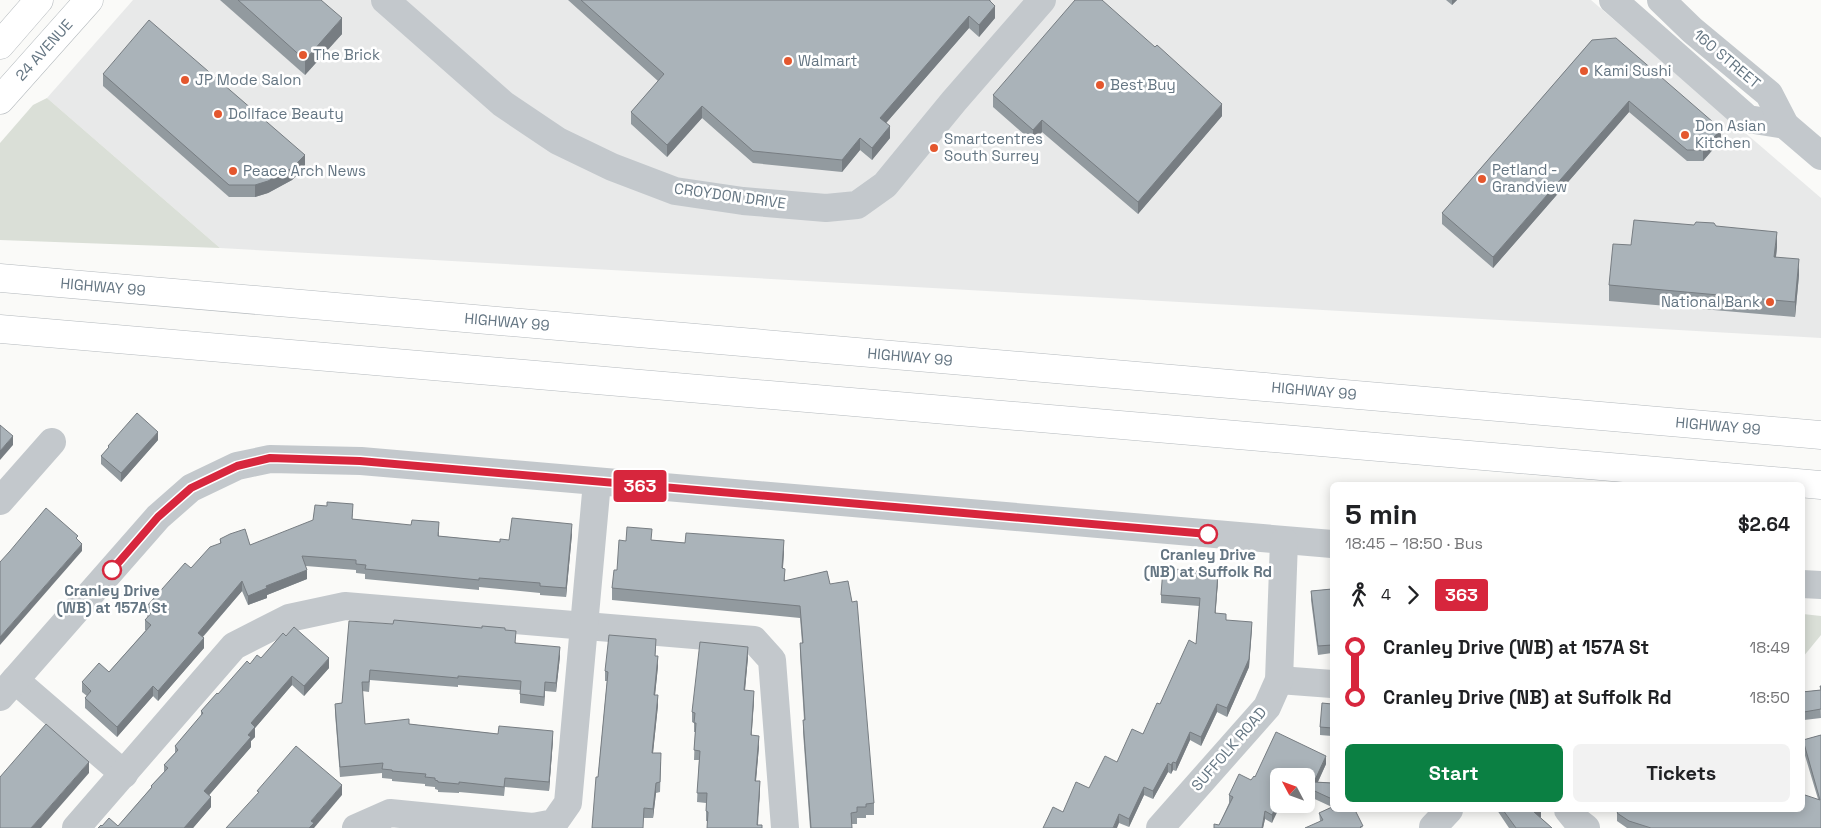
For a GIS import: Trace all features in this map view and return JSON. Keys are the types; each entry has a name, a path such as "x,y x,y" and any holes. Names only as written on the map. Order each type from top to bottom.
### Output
{"main road":[{"path":"0,45 40,0"},
{"name":"24 AVENUE","path":"0,100 89,0"},
{"name":"HIGHWAY 99","path":"0,278 1821,435"},
{"path":"0,328 1786,482"},
{"path":"1805,484 1821,485"}],"street":[{"name":"CROYDON DRIVE","path":"385,0 503,104 558,141 612,167 675,190 743,201 826,208 857,205 885,185 954,101 1042,0"},
{"name":"160 STREET","path":"1613,0 1748,119 1785,125"},
{"name":"160 STREET","path":"1660,0 1692,30 1769,94 1785,125 1821,156"},
{"path":"0,501 52,442"},
{"path":"124,774 8,689 158,517 191,488 237,466 270,458 360,461 1330,544"},
{"path":"356,828 390,813 533,827 554,822 568,803 597,482"},
{"name":"SUFFOLK ROAD","path":"1160,828 1267,707 1279,680 1284,540"},
{"path":"1805,584 1821,585"},
{"path":"76,828 234,646 289,618 345,606 754,640 772,660 785,828"},
{"path":"1279,680 1330,684"},
{"path":"1570,812 1586,828"}],"shaded area":[{"name":"Smartcentres South Surrey","path":"133,0 1591,0 1821,198 1821,338 220,248 47,98"},
{"path":"47,98 220,248 0,240 0,143 33,105"},
{"path":"1805,614 1821,616 1821,635 1805,655"}],"building":[{"name":"The Brick","path":"238,0 321,0 342,18 305,60"},
{"name":"Walmart","path":"581,0 989,0 995,6 979,25 969,16 880,118 890,126 872,148 860,138 842,160 753,151 702,106 667,145 631,112 664,74"},
{"name":"Best Buy","path":"1075,0 1102,0 1155,47 1157,45 1222,104 1138,202 1042,120 1033,130 993,95"},
{"path":"149,20 305,155 292,168 268,181 255,185 229,185 103,74"},
{"path":"1616,38 1721,129 1703,150 1687,150 1629,101 1493,257 1442,213 1592,40"},
{"path":"1634,220 1694,225 1696,222 1714,223 1716,226 1777,232 1774,257 1799,259 1795,302 1609,285 1613,244 1631,245"},
{"path":"137,413 158,432 121,473 101,456"},
{"path":"0,425 13,436 0,451"},
{"path":"327,502 353,504 352,519 411,525 412,520 439,522 438,536 500,542 500,539 509,540 512,518 572,524 566,588 540,586 540,583 479,578 479,580 365,569 366,565 356,564 356,560 302,556 307,570 266,586 267,588 248,596 242,581 198,633 204,638 158,691 153,686 117,727 85,698 91,691 82,682 99,663 109,672 151,625 145,620 153,611 147,606 185,563 191,568 210,547 221,543 220,539 230,534 245,529 250,545 313,520 315,505 327,506"},
{"path":"46,508 78,536 76,538 82,544 0,637 0,562"},
{"path":"627,527 652,529 651,540 685,543 686,533 784,540 782,568 785,569 784,581 827,571 830,584 848,581 852,602 857,601 874,803 866,804 866,807 857,807 857,812 851,813 852,828 811,828 803,720 805,720 800,643 803,643 800,606 612,588 614,570 617,570 619,540 626,541"},
{"path":"1163,568 1218,573 1215,613 1226,614 1226,620 1252,622 1249,659 1227,708 1217,704 1201,737 1190,732 1176,763 1173,762 1171,765 1168,763 1153,791 1144,787 1129,819 1119,814 1113,828 1043,828 1053,807 1063,812 1076,782 1089,788 1105,756 1117,762 1132,729 1143,734 1157,703 1160,704 1189,640 1196,644 1200,598 1161,595"},
{"path":"1330,589 1330,645 1318,646 1311,591"},
{"path":"394,620 482,628 482,626 505,628 505,630 516,631 515,643 560,647 556,683 545,682 544,697 520,694 521,681 458,676 458,678 370,670 369,682 362,682 365,724 409,719 409,724 498,734 499,726 553,731 549,782 505,778 504,787 459,782 459,784 438,782 435,778 425,777 426,774 382,769 383,763 340,767 335,704 342,703 349,621 393,624"},
{"path":"294,627 329,658 304,686 292,676 251,723 255,727 248,735 251,737 204,791 211,797 184,828 98,828 109,818 118,826 168,768 164,765 178,750 175,746 203,713 201,711 247,661 250,664 257,655 261,658 283,633 286,636"},
{"path":"609,635 656,639 655,656 658,656 654,695 658,695 652,753 661,753 660,782 656,783 653,809 644,808 643,828 592,828 608,672 605,671"},
{"path":"700,642 748,647 744,690 754,691 751,735 759,736 755,781 760,781 757,825 762,825 762,828 707,828 707,793 697,793 700,751 694,750 696,723 694,723 695,713 692,712"},
{"path":"1821,690 1821,709 1805,712 1805,692"},
{"path":"1322,703 1330,704 1330,728 1320,727"},
{"path":"46,724 89,762 31,828 0,828 0,777"},
{"path":"1276,732 1326,756 1315,780 1315,768 1270,768 1270,813 1273,813 1272,815 1265,811 1262,828 1214,828 1214,824 1219,825 1233,797 1229,795 1239,774 1251,780"},
{"path":"1821,735 1821,828 1651,828 1629,821 1617,813 1805,812 1805,795 1820,800 1805,747 1805,739"},
{"path":"296,746 342,785 311,821 314,823 309,828 226,828 259,792 257,791"},
{"path":"1315,782 1330,783 1330,798 1315,791"},
{"path":"1330,808 1330,812 1356,812 1363,826 1361,828 1305,828 1323,820 1319,813"},
{"path":"1504,812 1534,812 1552,828 1516,828"}],"bus line":[{"name":"363","path":"112,570 158,517 191,488 237,466 270,458 360,461 1208,534"}],"place":[{"name":"The Brick","path":"303,55"},
{"name":"Walmart","path":"788,61"},
{"name":"Kami Sushi","path":"1584,71"},
{"name":"JP Mode Salon","path":"185,80"},
{"name":"Best Buy","path":"1100,85"},
{"name":"Dollface Beauty","path":"218,114"},
{"name":"Don Asian Kitchen","path":"1685,135"},
{"name":"Smartcentres South Surrey","path":"934,148"},
{"name":"Peace Arch News","path":"233,171"},
{"name":"Petland - Grandview","path":"1482,179"},
{"name":"National Bank","path":"1770,302"},
{"name":"Cranley Drive (NB) at Suffolk Rd","path":"1208,534"},
{"name":"Cranley Drive (WB) at 157A St","path":"112,570"}]}
